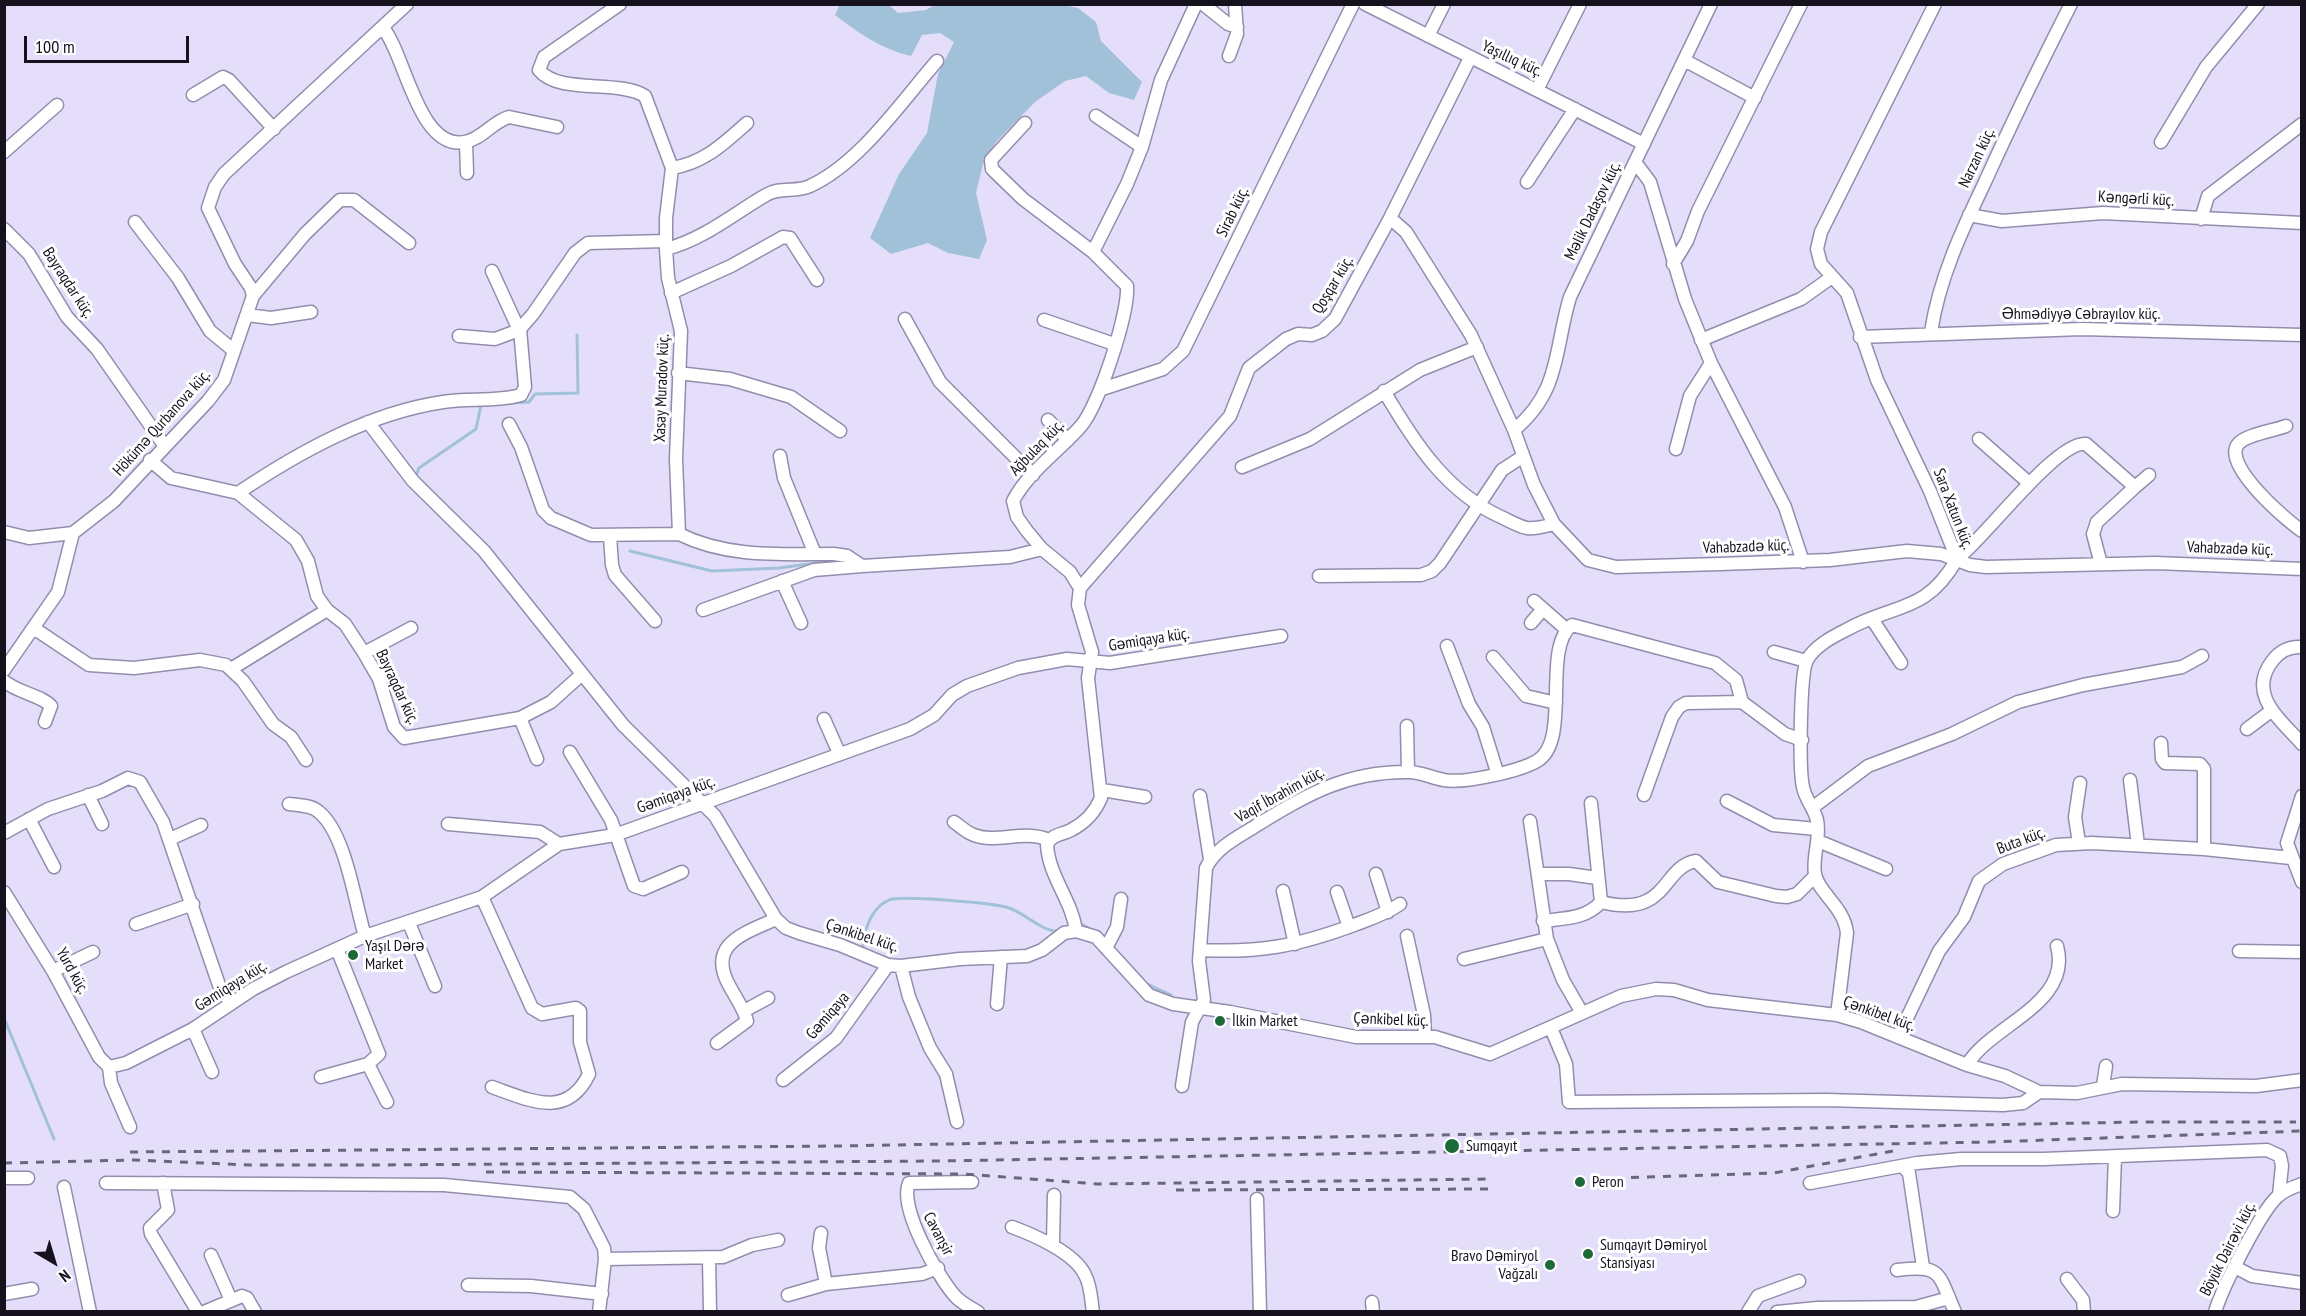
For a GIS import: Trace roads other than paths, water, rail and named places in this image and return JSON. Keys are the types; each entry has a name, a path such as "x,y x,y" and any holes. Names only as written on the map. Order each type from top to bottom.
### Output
{"street":[{"path":"253,297 251,288 236,264 208,208 215,187 224,174 407,4"},
{"name":"Xasay Muradov küç.","path":"620,4 544,57 539,70 553,80 630,91 645,96 672,168 666,218 666,245 671,293 681,331 676,459 679,534"},
{"path":"1025,123 991,160 992,169 1023,199 1093,252 1142,147 1161,80 1196,4"},
{"path":"1203,4 1227,24 1237,27"},
{"path":"1228,56 1238,34 1235,4"},
{"name":"Sirab küç.","path":"1102,389 1162,369 1183,351 1353,4"},
{"name":"Yaşıllıq küç.","path":"1365,4 1644,144"},
{"path":"1428,36 1444,4"},
{"path":"1537,90 1580,4"},
{"name":"Məlik Dadaşov küç.","path":"1514,430 1534,412 1546,390 1560,349 1570,297 1711,4"},
{"path":"1673,264 1687,241 1698,211 1802,4"},
{"name":"Sara Xatun küç.","path":"1806,661 1817,648 1832,637 1935,591 1945,581 1957,560 1930,491 1877,380 1860,337 1847,293 1821,264 1817,249 1821,232 1935,4"},
{"name":"Narzan küç.","path":"1931,332 1939,290 1970,215 2028,88 2072,4"},
{"path":"2161,142 2206,67 2258,4"},
{"path":"382,28 392,41 412,96 442,136 451,141 466,142 509,117 557,127"},
{"name":"Qoşqar küç.","path":"1080,588 1230,416 1249,368 1286,339 1298,334 1312,335 1329,326 1390,218 1470,58"},
{"path":"1684,60 1755,98"},
{"path":"459,336 495,339 520,330 581,246 588,243 666,245 724,223 768,193 810,187 834,171 865,144 937,61"},
{"path":"193,95 223,77 229,80 274,129"},
{"path":"4,152 57,105"},
{"path":"1527,182 1575,109"},
{"path":"1096,116 1142,147"},
{"path":"672,168 690,165 704,158 747,123"},
{"path":"2201,219 2208,196 2301,124"},
{"path":"466,142 467,173"},
{"path":"1635,162 1650,182 1673,264 1701,340 1785,507 1803,562"},
{"path":"253,297 305,234 340,200 354,200 409,243"},
{"name":"Kəngərli küç.","path":"1970,215 2002,221 2103,213 2301,222"},
{"name":"Vahabzadə küç.","path":"1390,218 1406,232 1477,347 1514,430 1522,457 1554,524 1588,560 1609,566 1803,562 1907,551 1941,554 1986,567 2156,563 2301,569"},
{"path":"135,222 178,278 210,331 233,350"},
{"name":"Bayraqdar küç.","path":"4,229 29,254 67,317 97,349 164,445"},
{"path":"671,293 731,266 783,237 790,238 817,280"},
{"name":"Ağbulaq küç.","path":"1080,588 1070,572 1042,549 1017,517 1013,508 1017,494 1083,423 1102,389 1127,286 1093,252"},
{"path":"238,493 293,460 368,422 444,401 521,395 525,387 520,330 492,271"},
{"path":"1701,340 1801,299 1832,277"},
{"name":"Hökümə Qurbanova küç.","path":"73,533 114,501 217,391 229,370 233,350 253,297"},
{"path":"247,315 271,318 311,312"},
{"path":"905,319 940,382 1033,475"},
{"path":"1044,320 1114,344"},
{"name":"Əhmədiyyə Cəbrayılov küç.","path":"1860,337 1931,332 2082,329 2301,334"},
{"path":"1242,467 1310,439 1420,370 1477,347"},
{"path":"1676,449 1690,396 1698,379 1711,363"},
{"path":"678,373 730,379 791,397 840,430"},
{"path":"1384,391 1430,460 1477,506 1519,526 1530,528 1554,524"},
{"path":"1048,420 1068,440"},
{"path":"368,422 413,482 484,551 581,675 649,752 704,803 724,828 776,920 754,929 733,943 720,958 721,972 747,1019 745,1024 717,1043"},
{"path":"509,424 521,447 543,510 551,518 574,529 610,536 679,534 709,547 735,552 847,556 862,566"},
{"path":"2286,426 2240,441 2235,448 2235,456 2259,494 2301,531"},
{"path":"1979,439 2029,483"},
{"path":"1957,560 1981,539 2029,483 2062,453 2079,443 2086,444 2135,487"},
{"path":"780,456 784,478 815,554"},
{"path":"1319,576 1421,575 1432,571 1440,563 1502,470 1522,457"},
{"name":"Bayraqdar küç.","path":"150,460 171,478 238,493 302,548 313,585 327,610 345,624 364,653 379,679 394,727 404,738 520,718 551,702 581,675"},
{"path":"2102,564 2093,534 2097,522 2149,475"},
{"path":"4,532 28,538 73,533 58,592 35,629 4,670"},
{"path":"610,536 615,575 655,621"},
{"path":"703,610 814,570 1010,557 1042,549"},
{"path":"782,581 801,623"},
{"path":"954,822 971,834 980,837 1027,834 1049,840 1070,831 1091,815 1101,798 1102,790 1088,678 1091,644 1078,605 1080,588"},
{"path":"1531,623 1538,605 1566,629 1577,625 1604,635 1715,663 1736,680 1742,702"},
{"path":"231,669 327,610"},
{"path":"1872,619 1901,663"},
{"path":"364,653 411,628"},
{"path":"35,629 89,665 134,668 212,660 231,669 273,724 291,737 306,760"},
{"name":"Vaqif İbrahim küç.","path":"1210,859 1221,848 1328,784 1345,779 1408,772 1457,781 1525,766 1539,760 1551,740 1556,703 1557,664 1566,629"},
{"name":"Gəmiqaya küç.","path":"109,1067 126,1063 193,1029 286,972 365,936 482,897 559,844 615,835 923,723 952,695 990,676 1067,659 1110,663 1281,636"},
{"path":"1448,646 1469,704 1483,727 1497,772"},
{"path":"2301,647 2285,649 2268,666 2262,686 2263,696 2271,711 2301,744"},
{"path":"1774,652 1806,661 1801,704 1800,768 1802,785 1812,808 1817,835 1815,876 1846,921 1847,933 1837,1015"},
{"path":"1812,808 1868,766 1952,734 2018,702 2083,685 2182,667 2202,656"},
{"path":"1493,657 1526,696 1556,703"},
{"path":"4,681 19,692 47,702 51,706 45,722"},
{"path":"1644,795 1671,717 1679,707 1686,703 1742,702 1785,734 1802,740"},
{"path":"2247,729 2271,711"},
{"path":"520,718 537,759"},
{"path":"824,719 839,753"},
{"path":"1407,726 1408,772"},
{"path":"2161,743 2162,759 2165,763 2200,764 2204,769 2204,849"},
{"path":"570,752 611,820 634,886 638,889 682,872"},
{"path":"4,832 63,802 112,787 128,778 135,778 140,782 158,811 170,839 219,985 231,1004"},
{"path":"2130,780 2138,845"},
{"path":"2079,843 2075,817 2080,783"},
{"path":"1102,790 1145,797"},
{"path":"88,795 102,824"},
{"path":"1182,1086 1192,1022 1197,1008 1204,1000 1200,950 1206,868 1210,859 1200,796"},
{"path":"2301,796 2287,843 2301,882"},
{"path":"1728,801 1773,825 1817,835 1886,869"},
{"path":"1591,803 1601,902"},
{"path":"289,804 310,807 325,818 345,858 365,936"},
{"path":"28,819 54,867"},
{"path":"1530,821 1547,939 1563,980 1582,1012"},
{"path":"448,824 540,832 559,844"},
{"path":"170,839 201,825"},
{"path":"1049,840 1047,851 1052,871 1075,921 1076,931"},
{"name":"Buta küç.","path":"1898,1037 1940,951 1964,917 1979,881 1985,874 2002,864 2056,845 2079,843 2204,849 2291,858"},
{"path":"1601,902 1643,904 1654,899 1682,867 1695,861 1718,882 1776,896 1787,897 1797,894 1815,876"},
{"path":"1376,874 1388,912"},
{"path":"1538,874 1569,874 1597,878"},
{"path":"1283,891 1295,945"},
{"name":"Yurd küç.","path":"4,892 53,971 99,1057 109,1067"},
{"path":"1337,892 1349,927"},
{"path":"482,897 532,1008 542,1014 576,1008 580,1011 580,1041 590,1074 584,1085 575,1093 551,1104 540,1104 492,1087"},
{"path":"1106,948 1117,927 1121,899"},
{"path":"1543,921 1584,916 1592,912 1601,902"},
{"path":"136,924 193,904"},
{"path":"1200,950 1236,952 1295,945 1388,912 1400,904"},
{"name":"Çənkibel küç.","path":"776,920 786,928 840,945 888,965 901,966 960,958 1035,955 1056,938 1076,931 1090,934 1106,948 1149,995 1173,1004 1230,1012 1356,1037 1425,1036 1490,1054 1621,996 1656,989 1674,990 1708,1000 1837,1015 1967,1065 2005,1076 2039,1092 2077,1093 2103,1086 2192,1083 2238,1087 2301,1080"},
{"path":"409,923 435,986"},
{"path":"1407,936 1424,1015 1425,1036"},
{"path":"1464,959 1547,939"},
{"path":"1967,1065 1979,1047 2027,1016 2038,1003 2060,968 2061,960 2057,946"},
{"path":"321,1077 368,1064 379,1054 337,949"},
{"path":"2239,951 2301,951"},
{"path":"53,971 93,952"},
{"path":"997,1004 1000,957"},
{"name":"Gəmiqaya","path":"783,1080 836,1038 888,965"},
{"path":"901,966 909,997 930,1048 946,1074 957,1122"},
{"path":"744,1011 768,998"},
{"path":"1551,1028 1566,1064 1569,1102 1826,1100 2003,1106 2023,1103 2039,1092"},
{"path":"193,1029 212,1071"},
{"path":"368,1064 387,1102"},
{"path":"2103,1086 2106,1066"},
{"path":"109,1067 111,1083 130,1127"},
{"path":"1810,1183 1902,1166 1961,1159 2115,1157 2267,1150 2280,1156 2279,1195"},
{"path":"2113,1212 2115,1157"},
{"path":"1902,1166 1909,1173 1923,1267"},
{"path":"4,1178 28,1178"},
{"name":"Cavanşir","path":"972,1182 915,1181 909,1183 907,1206 912,1222 953,1294 978,1311"},
{"path":"106,1183 444,1185 570,1197 584,1209 604,1248 599,1311"},
{"path":"163,1183 168,1210 150,1228 151,1234 198,1311"},
{"name":"Böyük Dairəvi küç.","path":"2215,1311 2235,1267 2270,1204 2279,1195 2301,1184"},
{"path":"64,1187 90,1311"},
{"path":"1053,1244 1054,1195"},
{"path":"1257,1199 1260,1311"},
{"path":"1012,1227 1053,1244 1084,1272 1093,1311"},
{"path":"821,1233 819,1248 826,1284"},
{"path":"605,1258 709,1258 732,1255 752,1245 778,1240"},
{"path":"211,1255 231,1300"},
{"path":"709,1258 710,1311"},
{"path":"1897,1270 1923,1267 1941,1278 1955,1311"},
{"path":"2235,1267 2253,1276 2301,1283"},
{"path":"788,1295 826,1284 922,1274 938,1268"},
{"path":"2067,1279 2083,1300 2084,1311"},
{"path":"1748,1311 1758,1296 1799,1281"},
{"path":"468,1285 531,1286 602,1294"},
{"path":"4,1294 32,1289"},
{"path":"204,1311 231,1300 247,1298 255,1311"},
{"path":"1777,1311 1817,1308 1917,1309 1949,1298"}],"water":[{"path":"840,4 889,5 898,13 926,10 936,4 1063,5 1078,8 1096,22 1101,41 1142,82 1134,100 1109,93 1086,76 1065,81 1035,102 996,142 983,164 976,193 987,240 979,259 948,253 928,243 891,254 870,238 899,174 927,133 938,74 954,42 940,33 922,35 911,56 900,53 871,40 835,15"}],"waterway":[{"path":"509,403 529,402 535,394 578,393 577,335"},
{"path":"416,476 419,468 476,429 481,405"},
{"path":"630,551 712,571 779,568 831,561"},
{"path":"863,946 865,932 873,913 889,900 897,899 948,900 1000,906 1015,910 1046,929 1058,931"},
{"path":"1081,924 1098,933"},
{"path":"1147,984 1171,995"},
{"path":"4,1018 54,1139"}],"railway":[{"path":"130,1152 839,1146 2140,1122 2296,1122"},
{"path":"4,1163 134,1160 250,1165 372,1165 940,1161 1990,1142 2302,1131"},
{"path":"1615,1178 1774,1173 1893,1151"},
{"path":"486,1172 964,1174 1098,1184 1489,1179"},
{"path":"1176,1190 1491,1189"}],"place":[{"name":"Yaşıl Dərə Market","path":"353,955"},
{"name":"İlkin Market","path":"1220,1021"},
{"name":"Sumqayıt","path":"1452,1146"},
{"name":"Peron","path":"1580,1182"},
{"name":"Sumqayıt Dəmiryol Stansiyası","path":"1588,1254"},
{"name":"Bravo Dəmiryol Vağzalı","path":"1550,1265"}]}
